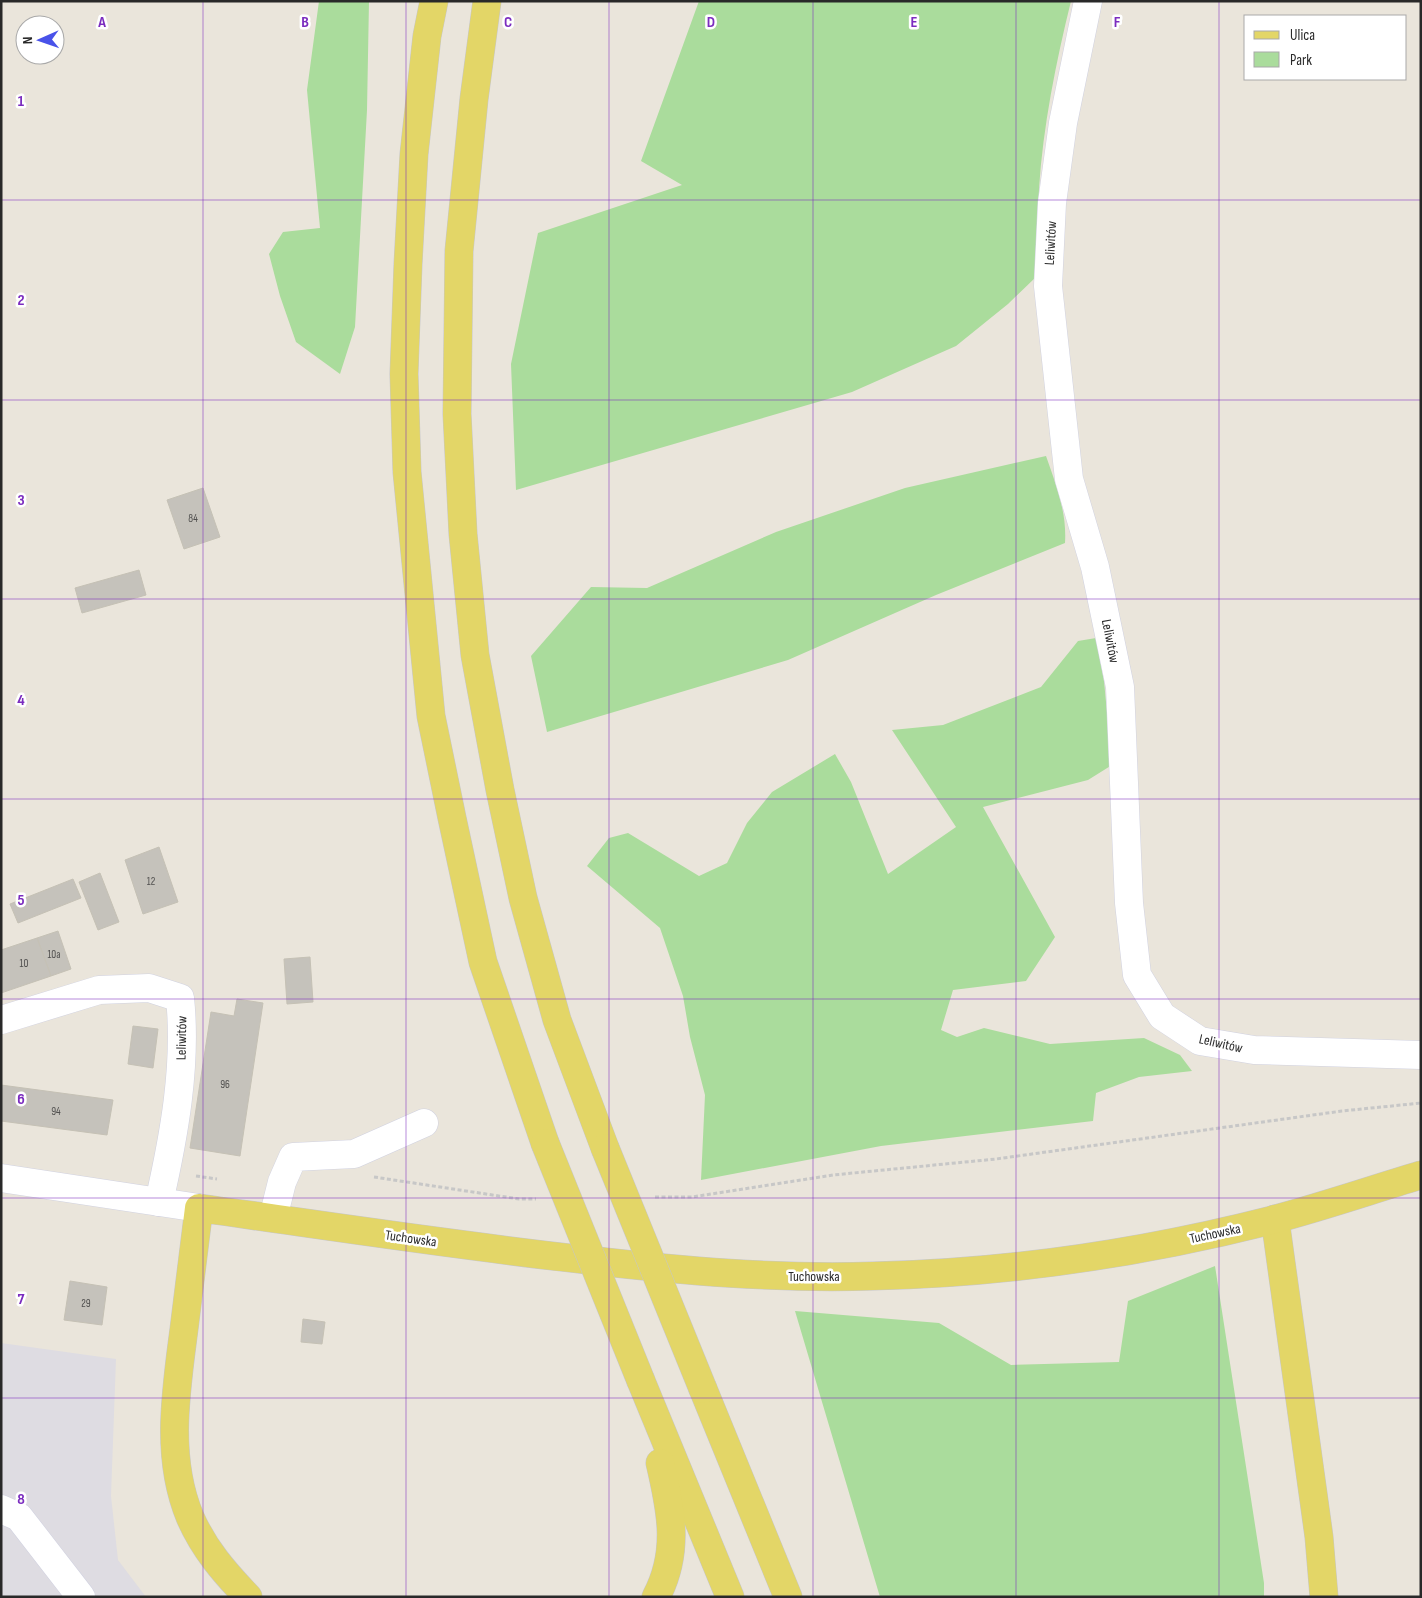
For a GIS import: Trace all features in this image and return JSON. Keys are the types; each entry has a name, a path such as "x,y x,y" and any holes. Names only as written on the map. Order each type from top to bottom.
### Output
{"main road":[{"path":"434,1 427,36 414,154 404,374 407,472 431,716 483,962 544,1143 730,1597"},
{"path":"487,1 474,99 460,251 457,414 462,534 475,655 500,790 523,898 557,1020 605,1148 788,1597"},
{"name":"Tuchowska","path":"199,1208 504,1251 680,1270 769,1276 864,1276 991,1268 1068,1260 1145,1248 1274,1220 1421,1175"},
{"path":"199,1208 176,1395 174,1431 178,1472 190,1516 214,1561 248,1597"},
{"path":"1274,1220 1319,1537 1324,1597"},
{"path":"641,1381 670,1505 672,1546 664,1582 656,1597"}],"street":[{"name":"Leliwitów","path":"1088,1 1063,123 1052,203 1048,286 1069,479 1095,567 1120,687 1129,904 1137,975 1162,1016 1200,1041 1254,1050 1421,1054"},
{"name":"Leliwitów","path":"1,1020 100,990 149,988 180,998 184,1030 179,1081 172,1147 159,1202"},
{"path":"273,1218 282,1182 293,1157 354,1154 424,1123"},
{"name":"Tuchowska","path":"1,1178 199,1208"},
{"path":"1,1509 19,1517 81,1597"}],"path":[{"path":"653,1197 692,1197 833,1175 996,1159 1342,1111 1421,1103"},
{"path":"368,1176 519,1199 538,1199"}],"shaded area":[{"path":"1,1343 116,1359 111,1496 118,1560 146,1597 1,1597"}],"green space":[{"path":"319,1 369,1 367,110 355,327 340,374 296,342 280,296 269,254 283,232 320,228 307,90"},
{"path":"699,1 1071,1 1055,71 1041,165 1036,277 1008,304 956,346 852,392 516,490 511,364 538,233 682,185 641,161"},
{"path":"1046,456 1063,509 1065,543 936,595 788,660 547,732 531,656 591,587 647,588 776,532 905,488"},
{"path":"1096,638 1104,681 1112,765 1088,780 983,807 1055,937 1026,981 953,990 941,1030 957,1037 984,1028 1050,1044 1144,1038 1180,1055 1192,1071 1139,1077 1096,1093 1093,1121 881,1146 701,1180 705,1095 690,1037 683,996 660,928 587,866 609,838 628,833 699,876 727,863 747,823 772,792 835,754 851,782 888,874 956,827 892,730 943,725 1041,687 1078,641"},
{"path":"1215,1266 1264,1583 1264,1597 880,1597 795,1311 939,1323 1011,1365 1119,1362 1128,1301"}],"building":[{"path":"203,488 220,537 184,549 167,500"},
{"path":"139,570 146,595 82,613 75,588"},
{"path":"159,847 178,902 143,914 125,860"},
{"path":"100,873 119,922 98,930 79,882"},
{"path":"73,879 81,898 18,923 10,904"},
{"path":"58,931 71,969 51,976 37,938"},
{"path":"37,938 51,976 1,993 1,950"},
{"path":"310,957 313,1002 287,1004 284,959"},
{"path":"237,999 263,1003 240,1156 190,1148 211,1012 234,1016"},
{"path":"133,1026 158,1029 153,1068 128,1064"},
{"path":"1,1085 113,1100 107,1135 1,1121"},
{"path":"70,1281 107,1287 102,1325 64,1320"},
{"path":"303,1319 325,1322 322,1344 301,1342"}]}
